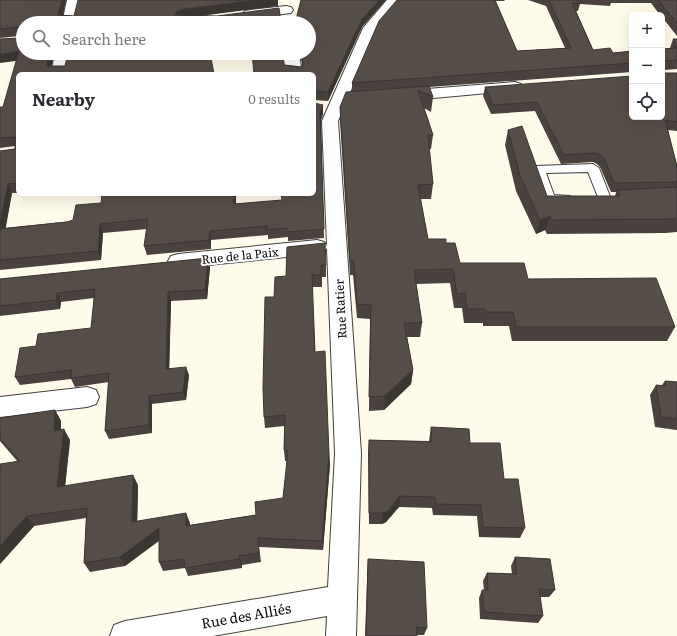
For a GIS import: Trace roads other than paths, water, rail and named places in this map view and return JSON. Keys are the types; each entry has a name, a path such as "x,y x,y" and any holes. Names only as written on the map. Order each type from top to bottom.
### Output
{"street":[{"path":"71,16 74,0"},
{"name":"Rue Ratier","path":"341,636 348,453 337,245 323,153 333,110 370,28 395,0"},
{"path":"239,16 287,11"},
{"path":"59,72 62,60"},
{"path":"292,60 294,72"},
{"path":"385,97 529,86"},
{"name":"Rue de la Paix","path":"157,263 337,245"},
{"path":"0,407 87,397"},
{"name":"Rue des Alliés","path":"125,636 343,598"}],"lane":[{"path":"605,199 593,168 539,169 549,200 605,199 620,198"}]}
